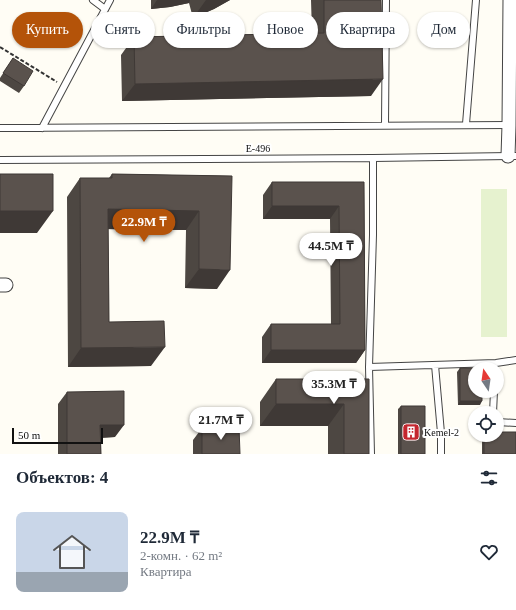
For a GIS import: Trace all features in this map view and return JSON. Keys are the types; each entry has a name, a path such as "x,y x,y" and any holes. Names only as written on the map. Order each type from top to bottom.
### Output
{"street":[{"path":"510,0 509,125 512,156"}],"lane":[{"path":"93,0 105,9"},
{"path":"42,128 110,0"},
{"path":"385,125 386,0"},
{"path":"466,124 476,0"},
{"path":"0,128 466,124 509,125"},
{"name":"E-496","path":"0,160 512,156"},
{"path":"371,454 369,367 373,235 373,158"},
{"path":"504,364 516,360"},
{"path":"435,365 441,433 441,454"},
{"path":"369,367 468,366"},
{"path":"504,422 516,423"}],"path":[{"path":"0,47 57,81 65,84"}],"green space":[{"path":"481,189 507,189 507,337 481,337"}],"building":[{"path":"324,0 381,0 381,12 326,12 326,48 382,48 383,79 135,84 134,48 155,48 155,37 163,36 163,48 245,48 245,35 253,34 253,48 318,48 318,33 324,33"},
{"path":"13,58 33,71 24,86 3,73"},
{"path":"0,174 53,174 53,211 0,211"},
{"path":"112,174 232,176 230,270 199,269 199,211 108,209 109,322 164,321 165,347 81,348 80,178 112,178"},
{"path":"272,182 364,182 365,350 271,350 271,324 340,324 339,206 272,206"},
{"path":"460,368 468,368 468,398 482,398 482,401 460,401"},
{"path":"276,379 369,379 369,454 344,454 344,404 276,404"},
{"path":"124,391 124,425 100,425 101,454 67,454 67,392"},
{"name":"Kemel-2","path":"401,406 425,406 425,454 401,454"},
{"path":"239,427 240,454 202,454 202,428"},
{"name":"Kemel-2","path":"504,432 516,432 516,454 484,454 484,442 504,442"}],"place":[{"name":"Kemel-2","path":"411,432"}]}
